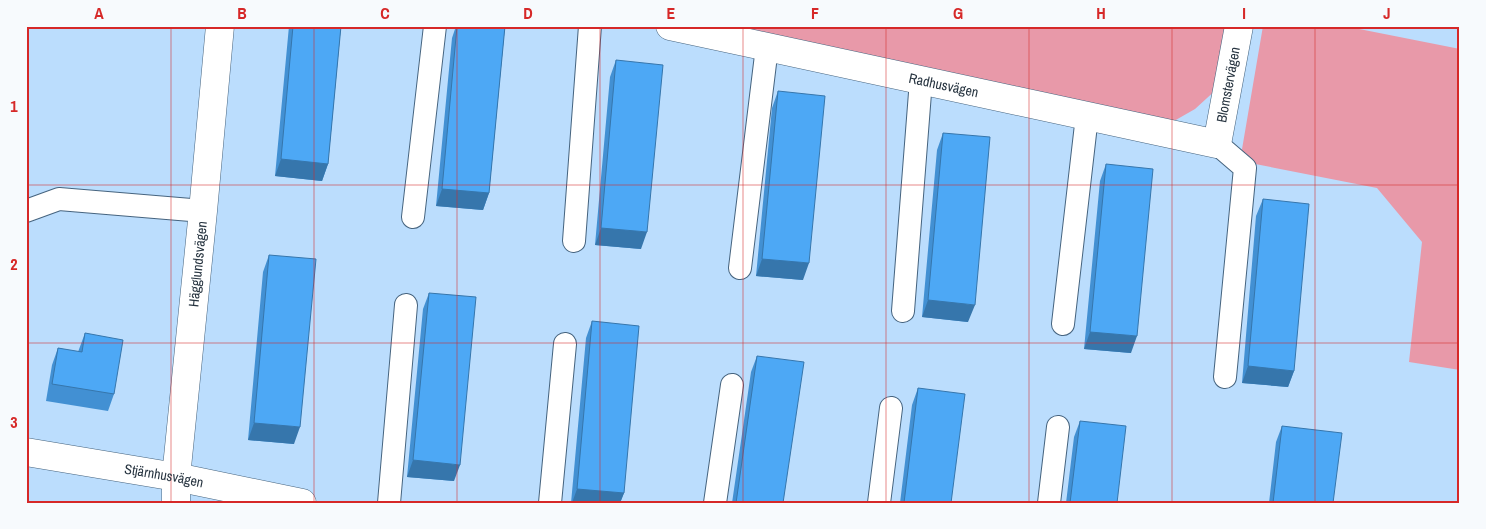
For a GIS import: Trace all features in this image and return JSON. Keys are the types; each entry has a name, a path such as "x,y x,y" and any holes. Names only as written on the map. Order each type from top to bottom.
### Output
{"street":[{"name":"Hägglundsvägen","path":"176,490 220,26"},
{"name":"Blomstervägen","path":"1217,144 1239,26"},
{"name":"Radhusvägen","path":"677,27 1217,144"},
{"name":"Stjärnhusvägen","path":"26,452 176,490 302,503"}],"lane":[{"path":"413,217 435,26"},
{"path":"574,241 590,26"},
{"path":"740,268 767,47"},
{"path":"903,312 921,80"},
{"path":"1064,324 1088,116"},
{"path":"1217,144 1245,168 1225,377"},
{"path":"26,211 59,199 203,211"},
{"path":"390,503 406,305"},
{"path":"550,503 565,344"},
{"path":"715,503 732,385"},
{"path":"879,503 891,408"},
{"path":"1049,503 1058,428"}],"shaded area":[{"path":"730,26 1227,26 1218,88 1195,109 1174,121"},
{"path":"1263,26 1344,26 1460,49 1460,370 1409,362 1422,242 1377,188 1240,161"}],"building":[{"path":"293,26 341,26 328,164 281,159"},
{"path":"457,26 505,26 489,193 442,189"},
{"path":"616,60 663,65 647,232 601,228"},
{"path":"778,91 825,96 809,263 762,259"},
{"path":"943,133 990,137 975,305 928,300"},
{"path":"1106,164 1153,169 1137,336 1090,332"},
{"path":"1263,199 1309,204 1294,371 1248,366"},
{"path":"269,255 316,259 300,427 254,423"},
{"path":"429,293 476,297 460,465 413,460"},
{"path":"592,321 639,326 624,493 577,489"},
{"path":"85,333 123,340 114,394 52,384 58,348 82,352"},
{"path":"757,356 804,362 783,503 736,503"},
{"path":"918,388 965,394 951,503 904,503"},
{"path":"1080,421 1126,426 1117,503 1070,503"},
{"path":"1282,426 1342,433 1333,503 1273,503"}]}
